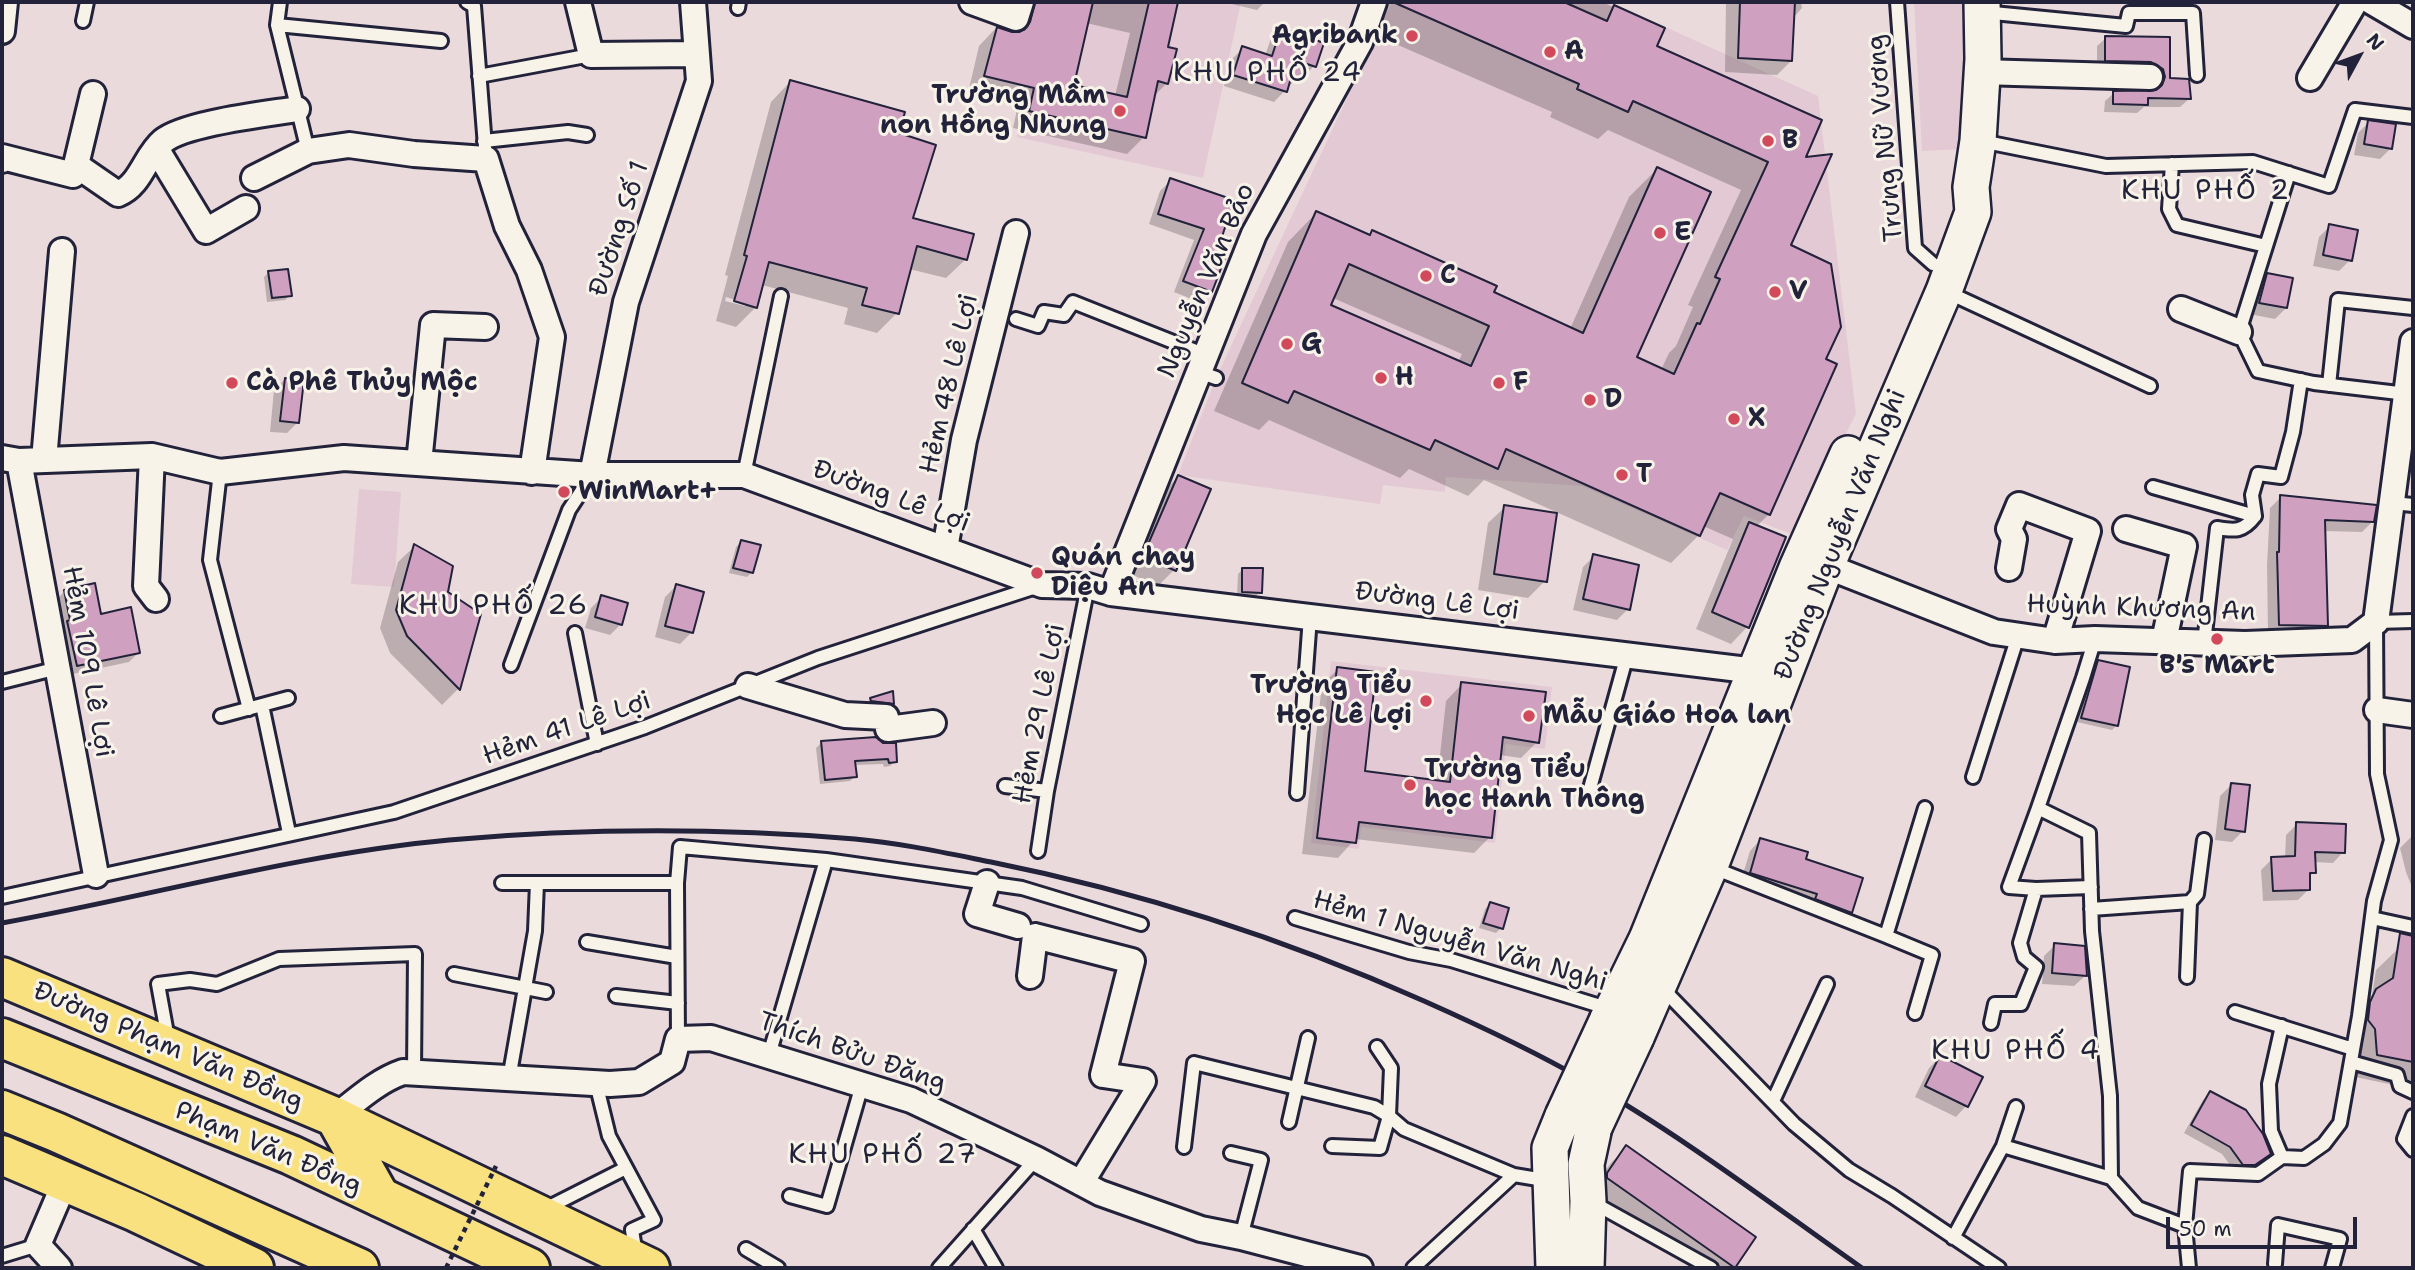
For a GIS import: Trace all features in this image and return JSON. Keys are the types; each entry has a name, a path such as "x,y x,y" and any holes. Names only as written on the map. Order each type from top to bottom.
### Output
{"main road":[{"name":"Đường Nguyễn Văn Nghi","path":"1619,1023 1659,984 1710,866 1769,674 1797,568 1938,278 1973,212 1972,187 1983,59 1982,7"},
{"name":"Đường Nguyễn Văn Nghi","path":"1619,1023 1647,939 1769,674 1826,566 1938,278"},
{"name":"Đường Phạm Văn Đồng","path":"2,977 335,1117"},
{"path":"1553,1268 1550,1148 1578,1122 1619,1023"},
{"name":"Phạm Văn Đồng","path":"2,1038 291,1155 530,1268"},
{"path":"2,1110 359,1268"},
{"path":"335,1117 380,1197"},
{"name":"Phạm Văn Đồng","path":"335,1117 644,1265"},
{"path":"1578,1122 1586,1164 1588,1200 1586,1268"},
{"path":"2,1155 136,1212 254,1268"}],"street":[{"path":"2,31 5,2"},
{"path":"578,2 591,55 696,54"},
{"name":"Đường Số 1","path":"592,475 625,302 699,81 692,2"},
{"path":"972,2 1016,18 1021,2"},
{"path":"2310,79 2355,2"},
{"path":"2372,2 2413,26"},
{"name":"Nguyễn Văn Bảo","path":"1099,589 1207,368 1254,234 1380,4"},
{"path":"1981,72 2150,77"},
{"path":"2,158 73,175 93,94"},
{"path":"76,165 118,194 129,190 164,141 194,127 297,109"},
{"path":"254,178 308,151 349,145 414,154 485,150 507,226 529,270 552,337 532,472"},
{"path":"157,150 206,231 246,208"},
{"name":"Hẻm 48 Lê Lợi","path":"945,549 964,440 1016,233"},
{"path":"44,460 62,251"},
{"path":"2181,309 2239,332"},
{"path":"419,463 433,325 485,327"},
{"path":"2376,622 2403,504 2407,394 2413,350"},
{"path":"152,456 146,586 156,599"},
{"name":"Đường Lê Lợi","path":"10,460 152,456 220,472 344,458 592,475 744,475 1042,585 1099,589 1769,674"},
{"name":"Hẻm 109 Lê Lợi","path":"10,460 58,668 96,875"},
{"path":"2009,568 2014,539 2009,529 2018,505 2088,531 2055,641"},
{"path":"2126,529 2184,546 2164,641"},
{"name":"Huỳnh Khương An","path":"1826,566 1994,632 2055,641 2095,639 2245,644 2352,640 2376,622"},
{"path":"748,686 845,715 886,717 888,729 933,723"},
{"path":"2377,710 2413,715"},
{"path":"987,883 977,914 1017,926"},
{"path":"1030,976 1035,936 1132,961 1103,1075 1143,1081 1081,1183"},
{"name":"Thích Bửu Đăng","path":"678,1039 711,1038 911,1100 1036,1159 1100,1193 1201,1229 1360,1268"},
{"path":"335,1117 390,1077 404,1072 596,1083 639,1082 672,1062 678,1039"},
{"path":"59,1268 38,1245 65,1182"}],"lane":[{"path":"83,20 87,2"},
{"path":"281,2 277,25 308,151"},
{"path":"467,2 474,6 485,150 568,132 587,135"},
{"name":"Trưng Nữ Vương","path":"1897,2 1915,248 1938,278"},
{"path":"1982,7 2126,26 2129,13 2193,13 2196,75"},
{"path":"277,25 441,41"},
{"path":"479,76 591,55"},
{"path":"1978,141 2106,166 2253,162 2329,186 2355,110 2413,117"},
{"path":"2172,164 2169,209 2177,225 2266,246"},
{"path":"2289,173 2239,332 2258,371 2329,385 2407,394"},
{"path":"1938,278 2150,386"},
{"path":"744,475 781,296"},
{"path":"2329,385 2338,300 2413,308"},
{"path":"1016,319 1038,326 1044,312 1064,315 1073,302 1207,368"},
{"path":"2204,643 2217,528 2236,531 2249,524 2255,516 2252,495 2258,474 2281,477 2293,432 2301,380"},
{"path":"220,472 210,560 255,707 289,833"},
{"path":"511,665 569,510 592,475"},
{"path":"2153,486 2255,516"},
{"name":"Hẻm 41 Lê Lợi","path":"2,897 394,812 645,727 818,658 1042,585"},
{"name":"Hẻm 29 Lê Lợi","path":"1038,851 1047,791 1099,589"},
{"path":"1297,793 1310,617"},
{"path":"2189,1268 2185,1226 2190,1171 2258,1174 2282,1157 2304,1158 2324,1144 2340,1123 2374,901 2391,840 2377,774 2376,622 2413,621"},
{"path":"575,633 597,744"},
{"path":"1973,777 2018,636"},
{"path":"2091,887 2010,887 2095,639"},
{"path":"1589,792 1628,655"},
{"path":"2,682 58,668"},
{"path":"221,716 288,698"},
{"path":"1005,786 1047,791"},
{"path":"1886,936 1924,807"},
{"path":"2038,808 2089,833 2093,944 2110,1096 2111,1178"},
{"path":"2187,977 2190,902 2197,894 2204,840"},
{"path":"678,1039 677,883 680,848 826,860 1023,888 1141,924"},
{"path":"768,1055 826,860"},
{"path":"1710,866 1932,955 1915,1013"},
{"path":"502,883 677,883"},
{"path":"509,1079 535,931 537,883"},
{"path":"1991,1023 1995,1004 2021,1004 2036,967 2024,957 2020,943 2036,889"},
{"path":"2091,909 2190,902"},
{"name":"Hẻm 1 Nguyễn Văn Nghi","path":"1295,918 1409,952 1451,960 1619,1023"},
{"path":"2372,918 2413,927"},
{"path":"587,942 677,957"},
{"path":"169,1047 158,984 190,980 217,984 279,959 415,954 414,1073"},
{"path":"454,975 546,992"},
{"path":"1659,984 1794,1124 1849,1170 1999,1268"},
{"path":"1773,1101 1827,984"},
{"path":"616,996 678,1003"},
{"path":"2235,1012 2282,1026 2398,1075 2400,1086 2413,1092"},
{"path":"2282,1026 2269,1084 2271,1131 2282,1157"},
{"path":"1289,1122 1308,1038"},
{"path":"1332,1146 1380,1148 1389,1116 1391,1068 1377,1047"},
{"path":"1184,1147 1194,1063 1374,1107 1404,1129 1514,1175 1551,1181"},
{"path":"596,1083 609,1136 654,1220 632,1230 644,1265"},
{"path":"790,1196 827,1206 862,1085"},
{"path":"1953,1238 2003,1146 2017,1107"},
{"path":"2413,1116 2404,1139 2413,1150"},
{"path":"2003,1146 2111,1178 2138,1208 2185,1226"},
{"path":"1231,1153 1261,1160 1241,1237"},
{"path":"939,1268 1036,1159"},
{"path":"536,1213 626,1168"},
{"path":"1413,1268 1514,1175"},
{"path":"1588,1200 1711,1268"},
{"path":"2275,1264 2278,1225 2340,1239 2332,1268"},
{"path":"973,1229 996,1268"},
{"path":"2,1256 38,1245"},
{"path":"746,1249 778,1268"}],"path":[{"path":"446,1268 496,1166"}],"shaded area":[{"name":"Trường Mầm non Hồng Nhung","path":"1047,2 1241,2 1203,178 1017,137"},
{"path":"1392,2 1610,2 1818,96 1856,414 1794,535 1744,516 1727,550 1582,486 1446,477 1445,492 1383,485 1380,504 1178,475 1216,378"},
{"path":"1914,2 1972,2 1963,149 1922,151"},
{"path":"359,489 401,492 394,587 351,584"},
{"name":"Trường Tiểu học Hanh Thông","path":"1331,661 1552,687 1545,749 1506,744 1495,843 1361,827 1359,849 1311,843"}],"building":[{"path":"1035,2 1093,2 1074,85 1127,97 1149,2 1178,2 1168,47 1177,49 1168,84 1158,81 1146,138 1029,111 1034,88 984,76 997,27 1012,32 1025,29 1030,22"},
{"path":"1393,2 1564,2 1607,21 1614,5 1665,28 1657,46 1822,120 1806,157 1832,154 1791,245 1831,264 1841,327 1826,359 1837,364 1770,515 1720,493 1700,536 1506,449 1498,469 1435,440 1430,450 1294,391 1288,403 1242,383 1316,211 1370,235 1372,230 1497,286 1494,292 1583,333 1657,167 1711,192 1637,357 1674,374 1720,279 1715,277 1768,162 1633,101 1628,112 1577,89 1579,84","holes":["1349,264 1489,326 1471,366 1331,305"]},
{"path":"1740,2 1795,2 1792,61 1738,58"},
{"path":"1281,28 1324,43 1316,67 1304,63 1300,80 1291,78 1287,92 1233,75 1242,46 1272,56"},
{"path":"2105,36 2170,37 2170,78 2189,79 2191,99 2148,98 2148,105 2113,104 2113,91 2156,90 2165,77 2163,69 2151,62 2105,61"},
{"path":"790,80 905,112 899,133 936,145 913,218 974,234 967,260 917,246 899,314 862,305 867,288 769,262 757,308 734,301"},
{"path":"2368,120 2396,124 2392,149 2364,144"},
{"path":"1170,178 1234,200 1216,255 1225,258 1212,292 1183,281 1204,229 1158,214"},
{"path":"2329,224 2358,230 2352,261 2323,255"},
{"path":"288,269 292,296 272,298 268,271"},
{"path":"2267,273 2293,278 2287,308 2259,303"},
{"path":"285,378 304,380 299,423 280,421"},
{"path":"1178,475 1211,489 1176,571 1143,556"},
{"path":"2280,495 2377,505 2374,522 2325,520 2328,626 2279,625 2277,552"},
{"path":"1504,505 1557,513 1547,582 1494,574"},
{"path":"1749,522 1786,537 1749,628 1712,612"},
{"path":"741,540 761,545 753,573 733,568"},
{"path":"414,544 453,566 448,592 481,614 460,690 407,636 396,610"},
{"path":"1593,554 1639,565 1630,610 1583,599"},
{"path":"1242,568 1263,568 1262,593 1242,592"},
{"path":"95,583 101,614 131,607 140,653 77,666 67,621 70,620 64,590"},
{"path":"676,584 704,592 693,633 665,626"},
{"path":"601,595 628,603 622,625 595,617"},
{"path":"2098,660 2130,667 2118,726 2081,718"},
{"name":"Trường Tiểu học Hanh Thông","path":"1337,667 1376,672 1365,771 1450,782 1461,682 1546,692 1539,743 1503,737 1492,838 1359,822 1356,843 1317,838"},
{"path":"893,691 894,704 871,701 870,698"},
{"path":"876,737 883,743 896,743 897,762 889,763 888,759 855,761 857,777 825,780 821,741"},
{"path":"2231,783 2250,785 2245,832 2225,829"},
{"path":"2296,822 2346,824 2345,853 2315,852 2316,873 2310,873 2310,890 2273,891 2271,857 2295,856"},
{"path":"1760,838 1808,852 1806,859 1863,878 1852,913 1815,899 1817,894 1750,873"},
{"path":"1490,902 1509,908 1503,929 1483,923"},
{"path":"2400,933 2413,936 2413,1062 2377,1055 2375,1029 2368,1020 2370,1002 2376,989 2393,978"},
{"path":"2054,943 2085,946 2087,976 2052,973"},
{"path":"1940,1055 1983,1077 1968,1107 1925,1086"},
{"path":"2210,1091 2246,1110 2263,1134 2271,1154 2255,1165 2243,1165 2230,1147 2191,1125"},
{"path":"1626,1145 1756,1237 1735,1268 1607,1178 1607,1173"}],"railway":[{"path":"2,923 280,865 393,846 449,840 550,833 703,831 855,839 923,849 1047,874 1157,903 1319,957 1424,1001 1525,1048 1620,1101 1862,1268"}],"place":[{"name":"Agribank","path":"1412,36"},
{"name":"A","path":"1550,52"},
{"name":"Trường Mầm non Hồng Nhung","path":"1120,111"},
{"name":"B","path":"1768,141"},
{"name":"E","path":"1660,233"},
{"name":"C","path":"1426,276"},
{"name":"V","path":"1775,292"},
{"name":"G","path":"1287,344"},
{"name":"H","path":"1381,378"},
{"name":"Cà Phê Thủy Mộc","path":"232,383"},
{"name":"F","path":"1499,383"},
{"name":"D","path":"1590,400"},
{"name":"X","path":"1734,419"},
{"name":"T","path":"1622,475"},
{"name":"WinMart+","path":"564,492"},
{"name":"Quán chay Diệu An","path":"1037,573"},
{"name":"B's Mart","path":"2217,639"},
{"name":"Trường Tiểu Học Lê Lợi","path":"1426,701"},
{"name":"Mẫu Giáo Hoa lan","path":"1529,716"},
{"name":"Trường Tiểu học Hanh Thông","path":"1410,785"}],"district":[{"name":"KHU PHỐ 24","path":"1268,74"},
{"name":"KHU PHỐ 2","path":"2206,192"},
{"name":"KHU PHỐ 26","path":"494,607"},
{"name":"KHU PHỐ 4","path":"2016,1052"},
{"name":"KHU PHỐ 27","path":"883,1156"}]}
